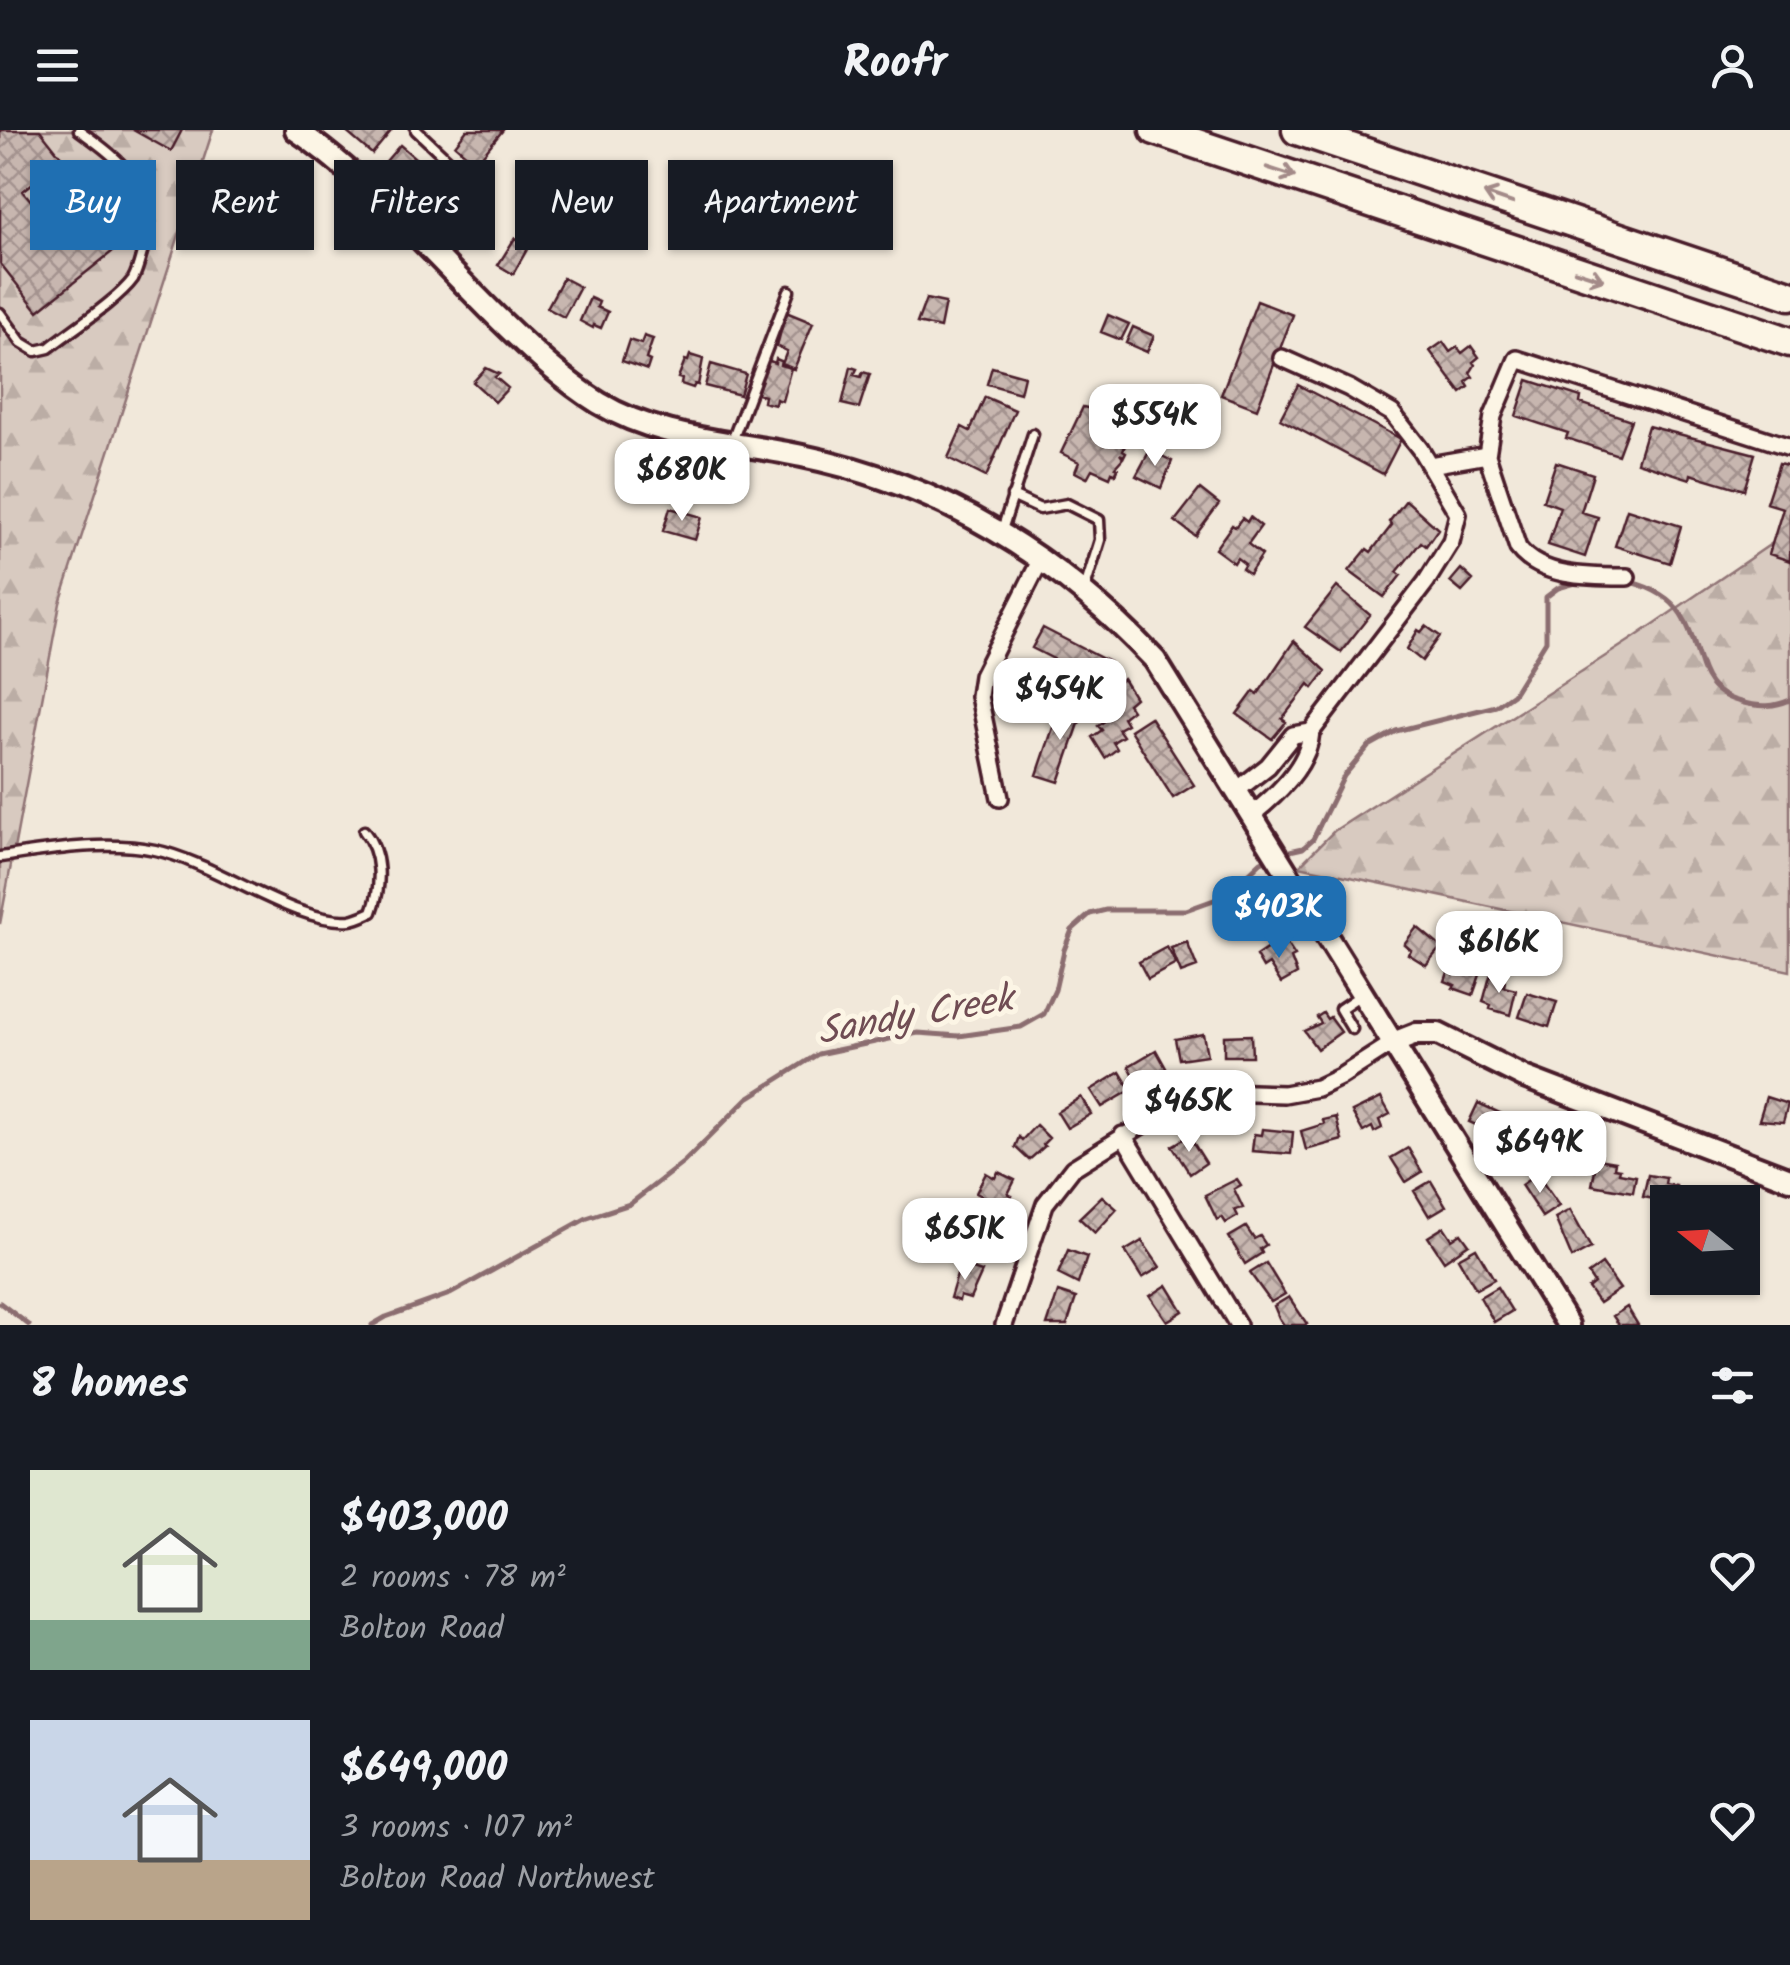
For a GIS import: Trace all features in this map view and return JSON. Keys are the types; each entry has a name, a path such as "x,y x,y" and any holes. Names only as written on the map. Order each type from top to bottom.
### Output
{"highway":[{"path":"1155,130 1790,342"},
{"path":"1297,130 1790,295"}],"street":[{"path":"296,130 362,185 530,349 569,382 633,420 668,432 804,456 910,486 970,513 1112,614 1155,660 1568,1325"},
{"path":"1250,816 1310,751 1311,732 1426,582 1451,542 1457,508 1392,413 1349,388 1282,358"},
{"path":"1626,577 1584,577 1538,565 1525,558 1518,548 1487,455 1493,416 1517,359 1790,447"},
{"path":"1430,464 1487,455"},
{"path":"1000,798 980,686 1040,561"},
{"path":"1236,791 1271,763 1293,736 1311,732"},
{"path":"1271,763 1288,778"},
{"path":"1004,1325 1045,1204 1073,1168 1174,1105 1222,1092 1284,1094 1316,1088 1393,1043 1416,1034 1438,1034 1524,1078 1790,1179"},
{"path":"1123,1136 1238,1325"}],"lane":[{"path":"0,313 26,346 36,352 48,348 134,276 148,229 139,188 126,165 78,130"},
{"path":"416,130 448,160"},
{"path":"426,139 434,130"},
{"path":"731,443 789,291"},
{"path":"1000,534 1033,434"},
{"path":"1012,496 1040,509 1067,504 1098,520 1100,540 1083,592"},
{"path":"0,857 72,849 153,849 198,863 304,913 353,920 372,912 377,898 376,846 364,831"},
{"path":"1352,1029 1340,1008 1362,994"}],"green space":[{"path":"0,130 213,130 203,160 176,160 176,244 60,603 0,924"},
{"path":"1790,531 1790,971 1299,866 1334,831 1635,637"}],"building":[{"path":"0,130 40,130 63,159 30,160 30,185 23,191 30,200 30,250 114,250 38,311 0,263"},
{"path":"133,130 182,130 171,151"},
{"path":"344,130 390,130 391,131 372,154"},
{"path":"467,130 503,130 478,160 472,160 455,145"},
{"path":"400,145 417,160 387,160"},
{"path":"515,238 515,250 527,250 513,274 498,265"},
{"path":"563,278 580,287 564,317 547,308"},
{"path":"590,298 608,312 601,328 580,321"},
{"path":"926,299 945,303 940,328 917,323"},
{"path":"1257,301 1293,315 1257,409 1221,395"},
{"path":"786,312 813,323 794,369 782,364 787,351 777,346"},
{"path":"1108,315 1129,324 1121,340 1101,332"},
{"path":"1133,327 1154,336 1147,352 1126,343"},
{"path":"644,336 653,339 646,359 650,361 647,370 622,361 629,340 641,344"},
{"path":"1443,342 1450,352 1457,347 1462,353 1471,346 1479,357 1473,362 1473,377 1466,382 1469,387 1461,393 1430,351"},
{"path":"690,355 703,359 698,385 693,388 681,384 682,379 678,378"},
{"path":"776,359 781,361 780,365 791,368 782,401 776,399 775,405 763,402 764,396 757,394 767,360 775,363"},
{"path":"711,364 746,374 740,395 705,386"},
{"path":"851,367 857,369 854,375 870,374 859,408 842,404"},
{"path":"992,367 1024,376 1020,393 987,384"},
{"path":"486,368 499,374 495,377 508,388 495,402 473,382"},
{"path":"1528,380 1581,397 1580,403 1631,420 1618,455 1516,416"},
{"path":"1298,385 1401,439 1383,474 1280,419"},
{"path":"985,397 1015,410 986,477 948,458 962,427 970,431"},
{"path":"1083,407 1112,417 1110,421 1120,425 1121,422 1132,431 1123,450 1126,452 1124,456 1120,454 1123,458 1110,477 1092,469 1087,478 1075,472 1079,462 1061,453"},
{"path":"1648,426 1755,454 1744,490 1691,474 1690,479 1637,462"},
{"path":"1150,450 1172,461 1161,488 1136,476"},
{"path":"1556,462 1593,474 1581,512 1598,517 1585,557 1548,545 1560,507 1543,501"},
{"path":"1779,463 1790,466 1790,561 1769,554 1783,508 1766,503"},
{"path":"1200,489 1219,504 1195,536 1175,521"},
{"path":"1406,500 1438,529 1426,546 1421,542 1397,572 1401,575 1384,597 1349,571 1367,549 1371,552"},
{"path":"670,508 702,517 695,540 663,531"},
{"path":"1627,509 1681,526 1670,563 1615,546"},
{"path":"1250,517 1261,526 1248,544 1262,555 1249,574 1237,558 1234,563 1215,549 1232,525 1235,527 1242,518 1247,522"},
{"path":"1461,569 1473,580 1462,592 1450,582"},
{"path":"1337,587 1370,615 1341,652 1305,627"},
{"path":"1426,626 1440,636 1422,661 1407,649 1418,630 1421,632"},
{"path":"1043,628 1109,662 1099,682 1032,648"},
{"path":"1294,641 1326,671 1313,688 1309,684 1272,739 1237,714 1254,691 1258,694"},
{"path":"1030,675 1065,693 1055,713 1020,696"},
{"path":"1123,679 1135,698 1128,704 1132,710 1123,717 1127,724 1118,729 1123,736 1113,742 1117,749 1105,758 1092,737 1102,730 1098,726 1106,720 1101,713 1110,707 1107,701 1115,693 1111,689"},
{"path":"1061,704 1083,712 1059,782 1037,775"},
{"path":"1150,717 1194,785 1173,798 1130,730"},
{"path":"1417,927 1441,947 1426,965 1408,954 1411,950 1404,944"},
{"path":"1280,940 1295,956 1291,958 1297,974 1281,983 1269,964 1263,968 1256,956"},
{"path":"1187,942 1197,967 1181,973 1171,948"},
{"path":"1167,947 1176,964 1148,979 1139,962"},
{"path":"1452,961 1481,972 1473,995 1445,981"},
{"path":"1490,976 1505,981 1504,987 1516,990 1510,1015 1490,1009 1491,1005 1483,1002"},
{"path":"1527,993 1557,1002 1549,1027 1519,1017"},
{"path":"1323,1013 1341,1032 1317,1049 1304,1031 1321,1023 1317,1017"},
{"path":"1203,1034 1207,1055 1179,1059 1175,1039"},
{"path":"1251,1035 1252,1056 1224,1056 1224,1036"},
{"path":"1156,1050 1166,1068 1139,1085 1129,1066"},
{"path":"1120,1072 1131,1090 1102,1107 1091,1090"},
{"path":"1081,1097 1091,1114 1067,1128 1057,1112"},
{"path":"1766,1097 1788,1104 1783,1122 1759,1120"},
{"path":"1381,1098 1390,1114 1379,1120 1382,1128 1374,1132 1372,1127 1363,1132 1352,1112"},
{"path":"1478,1103 1513,1119 1510,1136 1505,1138 1469,1122"},
{"path":"1336,1117 1342,1140 1306,1150 1301,1131"},
{"path":"1036,1125 1049,1138 1029,1160 1015,1147 1019,1137 1022,1140"},
{"path":"1262,1129 1293,1132 1291,1154 1252,1151 1254,1134 1261,1135"},
{"path":"1189,1136 1206,1163 1190,1174 1172,1146"},
{"path":"1558,1139 1574,1143 1572,1149 1582,1153 1576,1170 1550,1159"},
{"path":"1408,1148 1422,1172 1406,1182 1391,1158"},
{"path":"1597,1159 1615,1162 1619,1173 1636,1176 1633,1192 1592,1185"},
{"path":"998,1172 1015,1180 1008,1194 1012,1196 1001,1212 983,1204 986,1198 976,1193 986,1173 995,1178"},
{"path":"1537,1174 1559,1206 1542,1217 1521,1185"},
{"path":"1648,1175 1666,1178 1665,1184 1670,1185 1650,1185 1650,1198 1643,1197"},
{"path":"1237,1179 1241,1185 1234,1189 1243,1208 1235,1210 1238,1216 1226,1223 1222,1217 1217,1220 1205,1195"},
{"path":"1431,1181 1446,1206 1429,1216 1414,1191"},
{"path":"1102,1196 1117,1209 1095,1233 1079,1218"},
{"path":"1570,1210 1591,1248 1572,1258 1555,1218"},
{"path":"972,1220 992,1225 989,1253 982,1252 980,1258 965,1255"},
{"path":"1246,1227 1254,1239 1260,1236 1266,1245 1260,1249 1262,1253 1245,1264 1229,1237"},
{"path":"1444,1227 1452,1239 1461,1233 1469,1244 1444,1261 1428,1237"},
{"path":"1142,1241 1160,1267 1142,1278 1125,1251"},
{"path":"1476,1248 1494,1279 1476,1289 1458,1258"},
{"path":"1068,1250 1087,1257 1078,1284 1058,1274"},
{"path":"1266,1263 1285,1294 1271,1302 1250,1273"},
{"path":"1602,1264 1620,1289 1599,1303 1588,1288 1594,1283 1588,1274"},
{"path":"960,1265 982,1272 970,1299 960,1296 959,1301 950,1298"},
{"path":"1167,1285 1183,1311 1167,1321 1150,1296"},
{"path":"1497,1287 1512,1311 1494,1322 1480,1297"},
{"path":"1058,1292 1076,1298 1067,1325 1047,1325"},
{"path":"1289,1297 1307,1324 1284,1325 1279,1318 1274,1306"},
{"path":"1627,1307 1638,1325 1619,1325 1613,1316"}],"waterway":[{"name":"Sandy Creek","path":"1281,853 1303,848 1313,839 1344,776 1369,746 1396,731 1496,706 1513,694 1546,641 1546,597 1558,588 1579,582"},
{"name":"Sandy Creek","path":"1630,582 1658,593 1681,614 1707,680 1715,689 1727,697 1756,705 1790,700"},
{"name":"Sandy Creek","path":"372,1325 450,1294 587,1218 630,1204 684,1162 748,1098 818,1054 918,1033 959,1036 1021,1027 1044,1014 1072,930 1090,914 1106,910 1186,910 1225,896 1261,862 1271,858"},
{"path":"0,1303 29,1325"}]}
